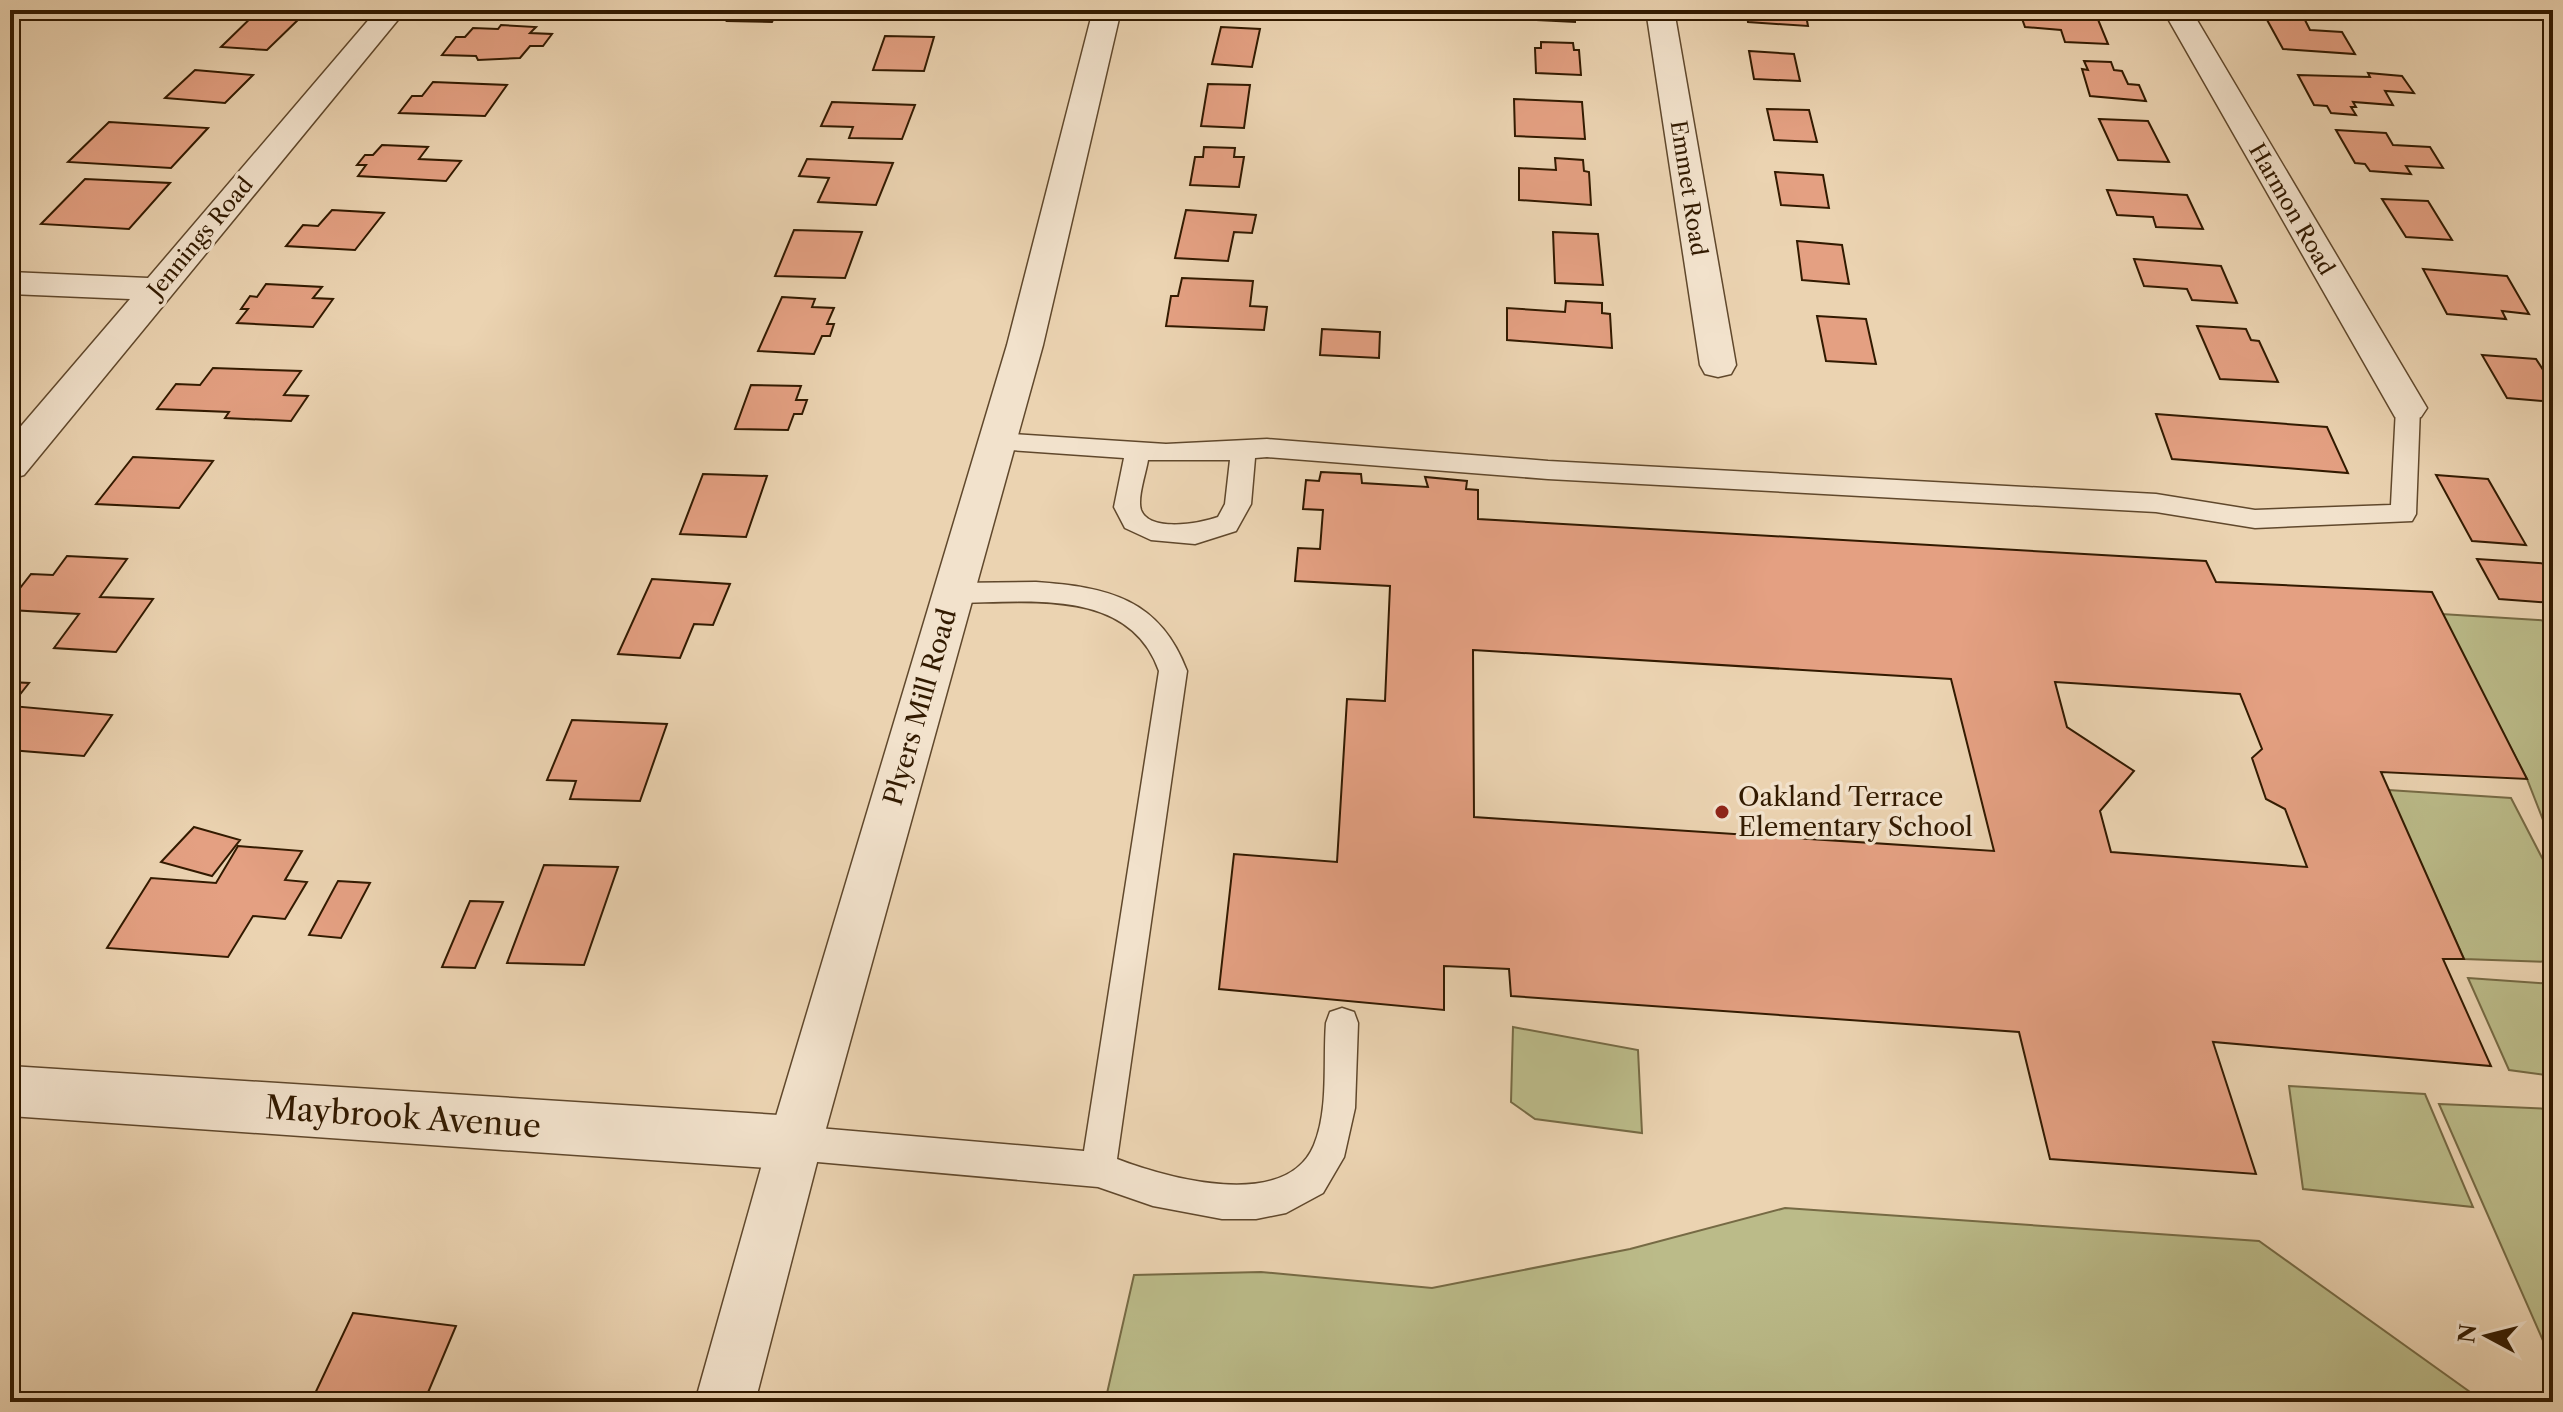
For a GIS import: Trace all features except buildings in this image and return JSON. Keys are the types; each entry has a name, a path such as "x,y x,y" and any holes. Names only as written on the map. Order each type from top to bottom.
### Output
{"street":[{"name":"Jennings Road","path":"10,465 392,10"},
{"name":"Plyers Mill Road","path":"725,1402 795,1143 1025,345 1107,10"},
{"name":"Emmet Road","path":"1660,10 1718,365"},
{"name":"Harmon Road","path":"2177,10 2408,408"},
{"path":"10,283 156,289"},
{"name":"Maybrook Avenue","path":"10,1091 795,1143"}],"lane":[{"path":"996,441 1243,452 1267,448 1548,470 2156,503 2255,519 2403,514 2408,408"},
{"path":"1138,449 1127,507 1134,521 1151,531 1195,535 1227,524 1238,504 1243,452"},
{"path":"953,593 1079,596 1112,604 1141,620 1162,643 1173,671 1098,1170"},
{"path":"795,1143 1098,1170 1141,1186 1220,1202 1263,1199 1303,1189 1326,1158 1336,1108 1342,1023"}],"green space":[{"path":"2441,614 2553,621 2553,831 2547,830 2527,779"},
{"path":"2388,790 2511,798 2553,879 2553,962 2464,959"},
{"path":"2468,978 2553,984 2553,1076 2509,1070"},
{"path":"1513,1027 1638,1050 1642,1133 1535,1119 1511,1102"},
{"path":"2289,1086 2425,1094 2473,1207 2303,1189"},
{"path":"2439,1104 2553,1109 2553,1353 2548,1352"},
{"path":"1785,1208 2259,1241 2484,1402 1105,1402 1134,1275 1261,1272 1432,1288 1630,1249"}],"place":[{"name":"Oakland Terrace Elementary School","path":"1722,812"}]}
